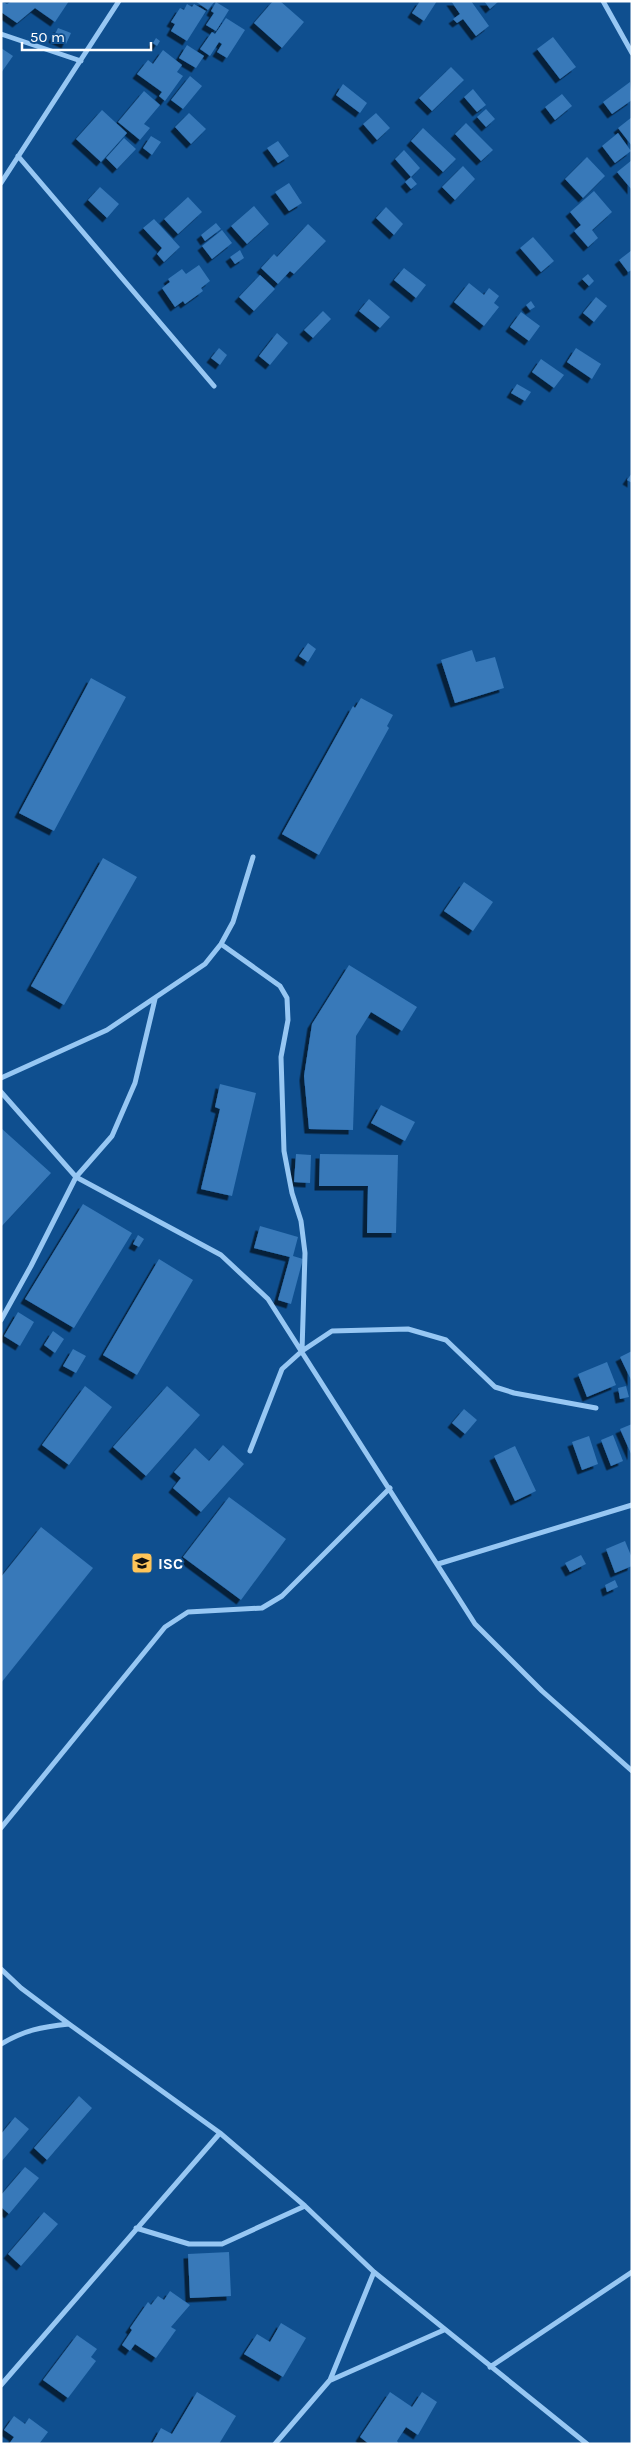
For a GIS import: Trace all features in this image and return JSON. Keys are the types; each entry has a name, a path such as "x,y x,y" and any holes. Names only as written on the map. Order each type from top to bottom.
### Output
{"street":[{"path":"1,183 119,1"},
{"path":"602,1 632,53"},
{"path":"1,34 80,61"},
{"path":"18,156 214,386"},
{"path":"1,1078 107,1030 205,964 222,944 234,922 253,857"},
{"path":"222,944 280,986 286,998 288,1020 281,1057 284,1150 292,1193 301,1221 305,1253 302,1351"},
{"path":"1,1320 32,1266 76,1177 112,1136 135,1083 155,999"},
{"path":"1,1092 76,1177 221,1256 268,1299 475,1624 542,1691 632,1770"},
{"path":"250,1450 282,1369 302,1351 332,1332 408,1329 446,1340 495,1387 514,1393 596,1408"},
{"path":"1,1828 164,1627 188,1612 262,1608 282,1596 390,1488"},
{"path":"438,1564 632,1505"},
{"path":"1,1969 21,1988 69,2024 220,2133 305,2206 374,2272 587,2444"},
{"path":"1,2044 20,2033 37,2028 69,2024"},
{"path":"1,2385 220,2133"},
{"path":"136,2228 189,2244 222,2244 305,2206"},
{"path":"275,2444 330,2380 374,2272"},
{"path":"490,2367 632,2272"},
{"path":"330,2380 444,2330"}],"building":[{"path":"1,1 7,4 12,1 69,1 55,22 35,8 17,23 1,12"},
{"path":"195,1 215,1 208,10"},
{"path":"273,1 280,1 304,22 282,48 254,23"},
{"path":"420,1 437,1 424,21 412,13"},
{"path":"451,1 471,1 489,26 476,36 463,19 457,23 453,19 460,14"},
{"path":"484,1 499,1 490,9"},
{"path":"216,2 229,10 216,31 206,25 214,13 211,11"},
{"path":"187,4 192,7 194,4 206,11 187,41 171,31 175,24 171,22 180,8 184,10"},
{"path":"226,18 245,30 227,58 217,52 222,44 219,42 210,56 200,49 212,32 215,34"},
{"path":"58,28 71,33 66,44 53,38"},
{"path":"553,37 576,67 560,79 537,49"},
{"path":"156,38 160,41 157,46 153,43"},
{"path":"187,45 204,56 196,68 179,58"},
{"path":"1,48 13,56 1,73"},
{"path":"163,50 182,65 177,72 183,76 165,101 159,96 162,92 137,74 148,60 153,64"},
{"path":"451,67 464,80 432,111 419,98"},
{"path":"190,76 202,86 183,109 171,100"},
{"path":"630,82 632,100 612,114 603,102"},
{"path":"343,84 367,103 360,113 336,95"},
{"path":"473,89 486,105 477,112 464,97"},
{"path":"144,91 160,105 144,124 150,128 140,140 118,122"},
{"path":"562,94 572,106 555,120 545,107"},
{"path":"486,109 495,119 486,127 477,117"},
{"path":"102,110 127,133 101,162 76,139"},
{"path":"189,113 206,129 191,144 175,127"},
{"path":"376,113 390,128 377,140 363,124"},
{"path":"632,117 632,146 618,128"},
{"path":"466,123 493,150 481,161 455,134"},
{"path":"423,128 456,159 443,172 411,141"},
{"path":"618,133 631,151 615,163 602,146"},
{"path":"151,136 161,142 152,155 143,148"},
{"path":"124,138 136,149 117,169 106,158"},
{"path":"278,141 289,156 278,163 267,148"},
{"path":"404,150 420,168 411,177 395,159"},
{"path":"587,157 605,176 583,198 565,179"},
{"path":"632,160 632,190 617,172"},
{"path":"463,166 475,179 455,200 442,187"},
{"path":"411,177 417,184 411,189 405,182"},
{"path":"289,183 302,203 289,211 275,192"},
{"path":"100,187 119,204 107,218 88,200"},
{"path":"594,191 612,212 592,230 598,238 588,247 574,231 581,225 570,212"},
{"path":"188,197 202,212 178,234 164,219"},
{"path":"254,206 269,224 247,244 231,226"},
{"path":"386,207 403,224 394,235 376,218"},
{"path":"154,219 180,247 164,262 157,254 162,248 143,228"},
{"path":"216,223 221,229 205,241 201,235"},
{"path":"308,224 326,241 294,274 290,271 278,284 261,268 274,254 277,257"},
{"path":"222,230 232,243 212,259 202,246"},
{"path":"533,237 554,261 541,272 520,248"},
{"path":"240,250 244,258 235,264 230,257"},
{"path":"632,250 632,270 628,272 619,260"},
{"path":"199,265 210,281 201,288 203,291 185,304 183,301 175,307 162,288 170,282 168,279 182,269 186,274"},
{"path":"404,268 426,285 416,298 394,280"},
{"path":"588,274 594,281 589,286 582,279"},
{"path":"260,275 275,289 254,311 239,297"},
{"path":"469,283 484,295 489,288 499,296 494,303 499,307 484,326 454,302"},
{"path":"596,297 607,306 594,322 583,313"},
{"path":"369,299 390,317 380,328 359,311"},
{"path":"531,301 535,307 530,310 526,305"},
{"path":"323,311 331,319 313,338 304,330"},
{"path":"521,312 540,326 529,341 510,327"},
{"path":"277,333 288,343 270,365 259,356"},
{"path":"219,348 227,355 220,365 211,358"},
{"path":"576,348 601,364 592,379 567,362"},
{"path":"541,359 564,375 554,388 532,372"},
{"path":"517,384 531,392 525,401 511,393"},
{"path":"632,473 632,483 627,480"},
{"path":"308,643 316,649 308,662 299,656"},
{"path":"472,650 476,662 495,657 504,688 455,703 441,660"},
{"path":"91,678 126,697 54,831 19,813"},
{"path":"361,698 393,715 387,726 389,728 319,855 282,834 353,706 355,708"},
{"path":"103,858 137,877 64,1005 31,986"},
{"path":"464,882 493,902 473,931 444,911"},
{"path":"349,965 417,1007 402,1031 371,1012 356,1036 353,1130 309,1129 304,1076 312,1024"},
{"path":"220,1084 256,1093 232,1196 201,1189 220,1109 215,1107"},
{"path":"381,1105 415,1122 405,1141 371,1123"},
{"path":"1,1128 51,1173 1,1227"},
{"path":"296,1154 311,1155 310,1183 294,1182"},
{"path":"320,1154 398,1155 396,1233 367,1233 368,1186 319,1186"},
{"path":"83,1204 132,1233 74,1328 25,1299"},
{"path":"260,1226 298,1237 293,1256 303,1259 291,1304 278,1300 290,1257 254,1248"},
{"path":"138,1235 144,1239 139,1247 133,1244"},
{"path":"159,1259 193,1280 137,1375 103,1355"},
{"path":"18,1312 34,1322 20,1346 4,1336"},
{"path":"53,1331 64,1339 55,1353 44,1345"},
{"path":"73,1349 86,1356 76,1373 63,1366"},
{"path":"632,1351 632,1382 620,1357"},
{"path":"607,1362 616,1385 587,1397 578,1374"},
{"path":"85,1386 112,1407 69,1465 42,1445"},
{"path":"167,1386 200,1415 146,1476 113,1447"},
{"path":"626,1386 629,1397 620,1399 618,1388"},
{"path":"464,1409 477,1420 465,1434 452,1423"},
{"path":"632,1424 632,1456 620,1429"},
{"path":"613,1435 623,1461 611,1466 601,1440"},
{"path":"589,1436 598,1464 582,1470 572,1442"},
{"path":"223,1445 244,1464 201,1512 173,1488 181,1478 174,1472 195,1448 209,1461"},
{"path":"515,1446 536,1491 515,1501 494,1456"},
{"path":"229,1497 286,1539 241,1600 183,1557"},
{"path":"41,1527 93,1568 1,1683 1,1577"},
{"path":"625,1541 632,1558 632,1566 615,1573 606,1549"},
{"path":"581,1555 586,1564 570,1572 565,1563"},
{"path":"615,1580 618,1587 607,1592 605,1585"},
{"path":"79,2096 92,2108 47,2160 34,2148"},
{"path":"15,2117 29,2129 1,2162 1,2134"},
{"path":"25,2167 39,2178 9,2214 1,2207 1,2195"},
{"path":"44,2212 58,2224 21,2266 8,2254"},
{"path":"229,2252 231,2296 190,2298 188,2254"},
{"path":"170,2291 190,2305 171,2327 176,2330 156,2358 135,2344 130,2351 122,2345 132,2330 130,2328 148,2302 151,2305 158,2296 164,2300"},
{"path":"281,2323 306,2338 283,2377 244,2354 257,2334 270,2342"},
{"path":"77,2335 97,2349 91,2357 96,2361 68,2398 43,2380"},
{"path":"197,2392 236,2416 219,2444 152,2444 161,2428 172,2434"},
{"path":"390,2392 412,2407 422,2392 437,2402 418,2435 406,2427 397,2441 399,2444 369,2444 360,2437"},
{"path":"14,2416 25,2424 29,2418 48,2432 39,2444 9,2444 14,2437 4,2430"}],"place":[{"name":"ISC","path":"142,1563"}]}
